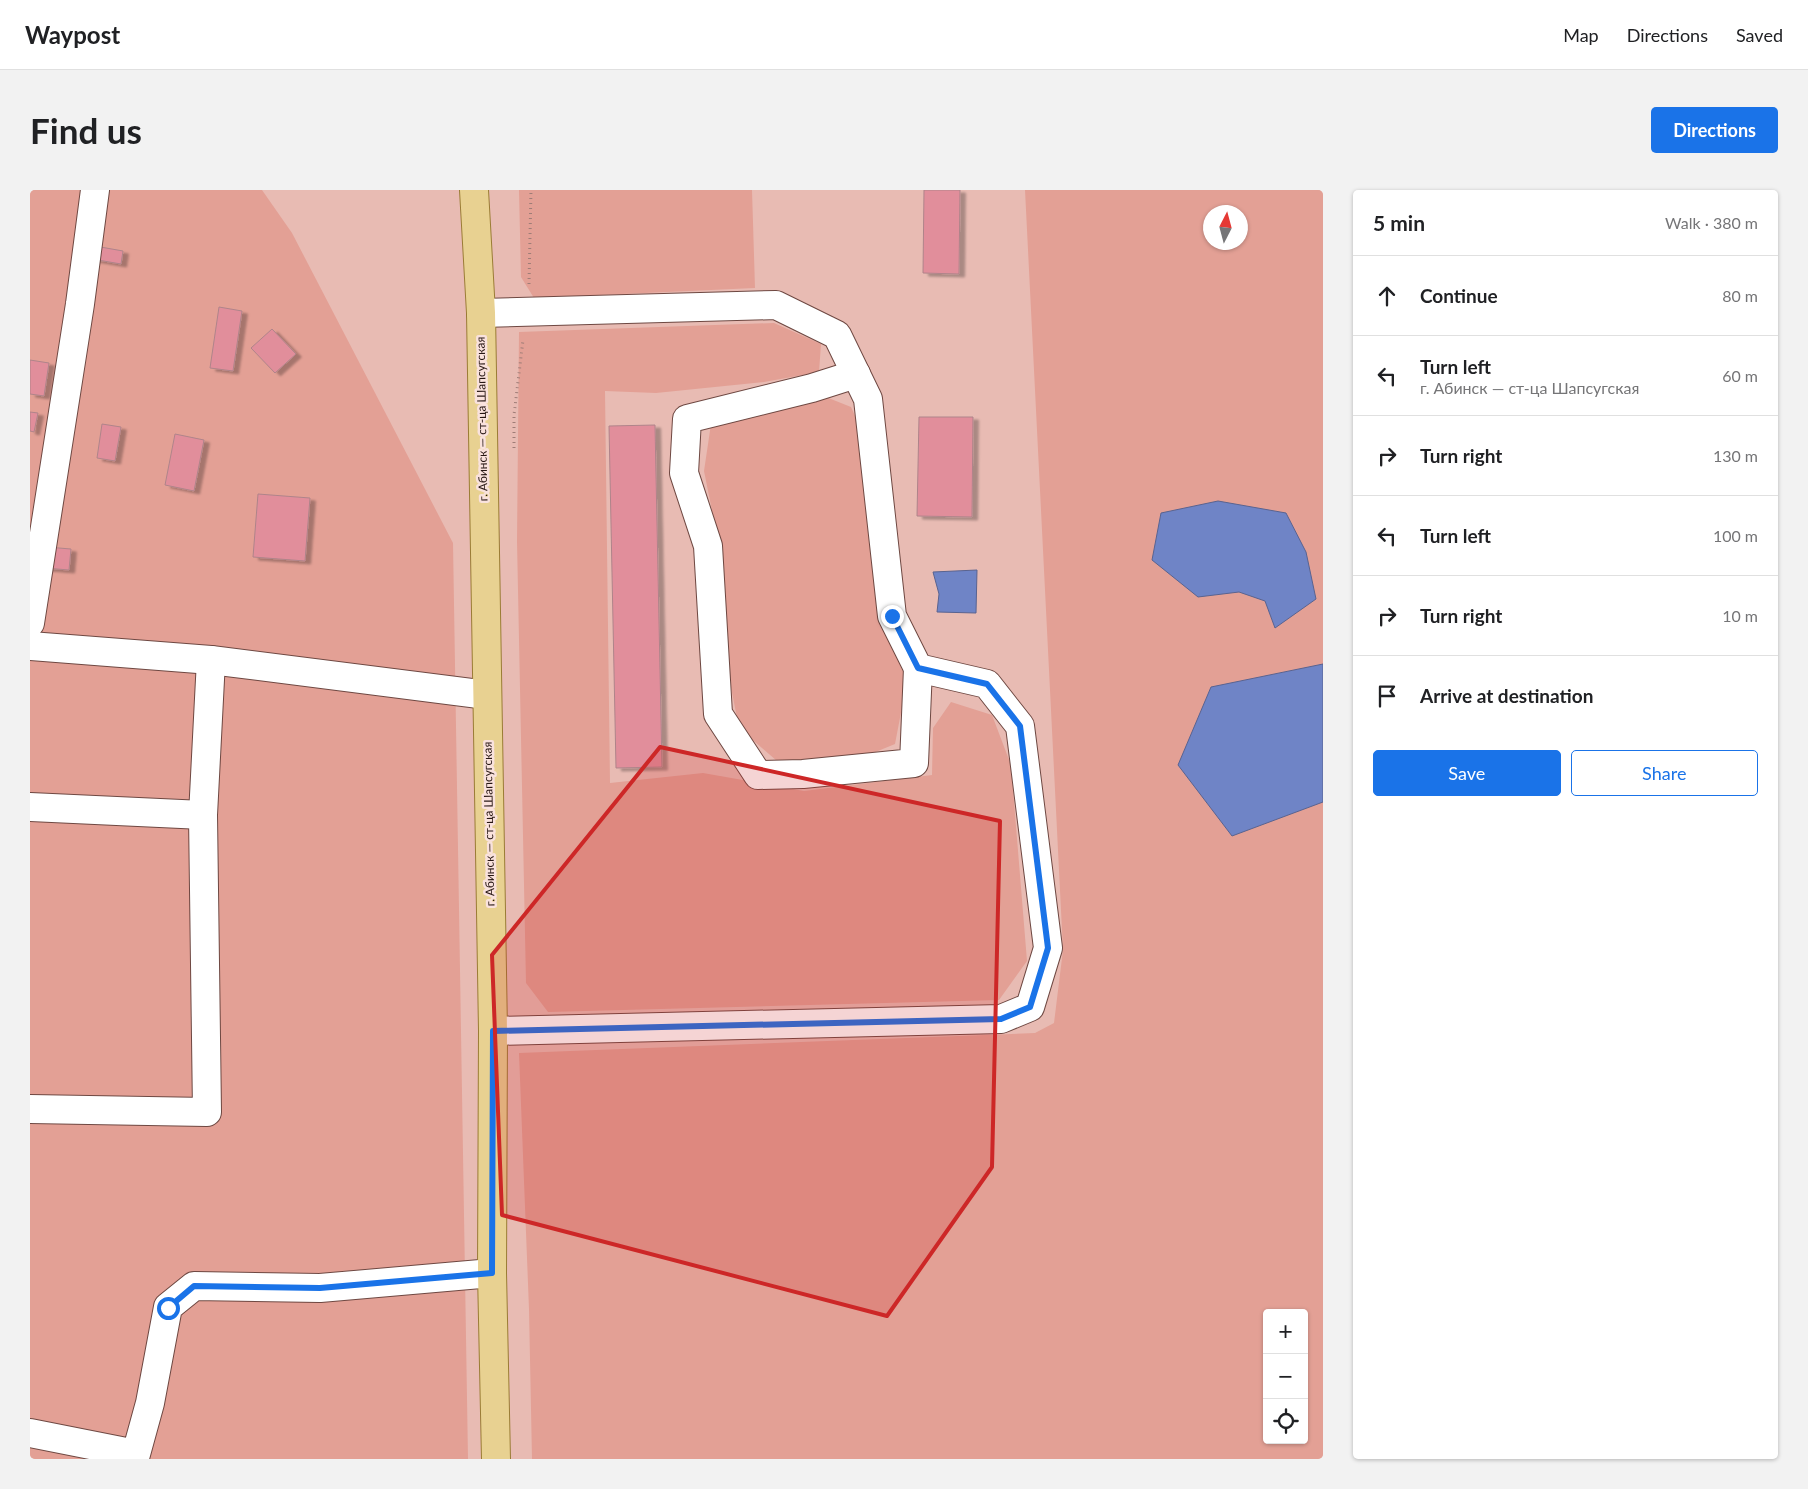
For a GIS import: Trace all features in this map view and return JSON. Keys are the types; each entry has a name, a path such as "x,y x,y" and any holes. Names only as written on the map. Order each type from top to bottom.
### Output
{"main road":[{"name":"г. Абинск — ст-ца Шапсугская","path":"474,190 481,313 493,1031 492,1273 496,1459"}],"lane":[{"path":"30,623 80,304 95,190"},
{"path":"481,313 776,305 837,335 856,374 868,399 892,616 918,668 914,763 802,774 758,774 718,714 708,546 684,473 687,419 812,388 856,374"},
{"path":"30,646 211,660 487,694"},
{"path":"30,1109 207,1112 203,815 211,660"},
{"path":"493,1031 1001,1019 1030,1007 1048,948 1020,726 987,684 918,668"},
{"path":"30,807 203,815"},
{"path":"30,1433 136,1454 150,1403 168,1308 194,1286 320,1288 492,1273"}],"highlighted area":[{"path":"660,747 1000,821 992,1167 887,1316 502,1215 492,955"}],"shaded area":[{"path":"30,190 262,190 292,233 453,543 468,1459 30,1459"},
{"path":"519,190 752,190 755,288 534,298 521,277"},
{"path":"1025,190 1323,190 1323,1459 532,1459 529,1309 519,1053 1035,1033 1054,1023 1063,950"},
{"path":"774,323 821,344 819,372 764,382 656,393 605,391 610,783 703,773 804,791 932,775 933,728 951,702 992,715 1011,765 1027,961 999,1000 548,1012 526,983 517,541 519,332"},
{"path":"826,397 851,407 861,429 884,628 907,681 895,744 856,760 777,761 739,728 725,657 719,545 704,471 711,424"}],"water":[{"path":"1218,501 1286,513 1306,552 1316,599 1275,628 1265,601 1239,592 1198,597 1152,560 1161,513"},
{"path":"977,570 976,613 937,612 939,594 933,572"},
{"path":"1323,664 1323,802 1232,836 1178,765 1211,687"}],"building":[{"path":"924,190 960,190 959,274 923,273"},
{"path":"95,246 123,251 121,264 92,259"},
{"path":"219,307 242,311 233,371 210,368"},
{"path":"272,329 296,354 275,373 251,348"},
{"path":"30,360 49,363 44,396 30,394"},
{"path":"30,412 38,413 34,432 30,431"},
{"path":"919,417 973,417 972,517 917,516"},
{"path":"102,424 121,427 115,461 97,458"},
{"path":"655,425 662,767 616,768 609,426"},
{"path":"175,434 204,440 194,491 165,485"},
{"path":"258,494 310,498 305,561 253,557"},
{"path":"47,547 71,549 69,570 45,568"}],"route":[{"path":"168,1308 194,1286 320,1288 492,1273 493,1031 1001,1019 1030,1007 1048,948 1020,726 987,684 918,668 892,616"}]}
